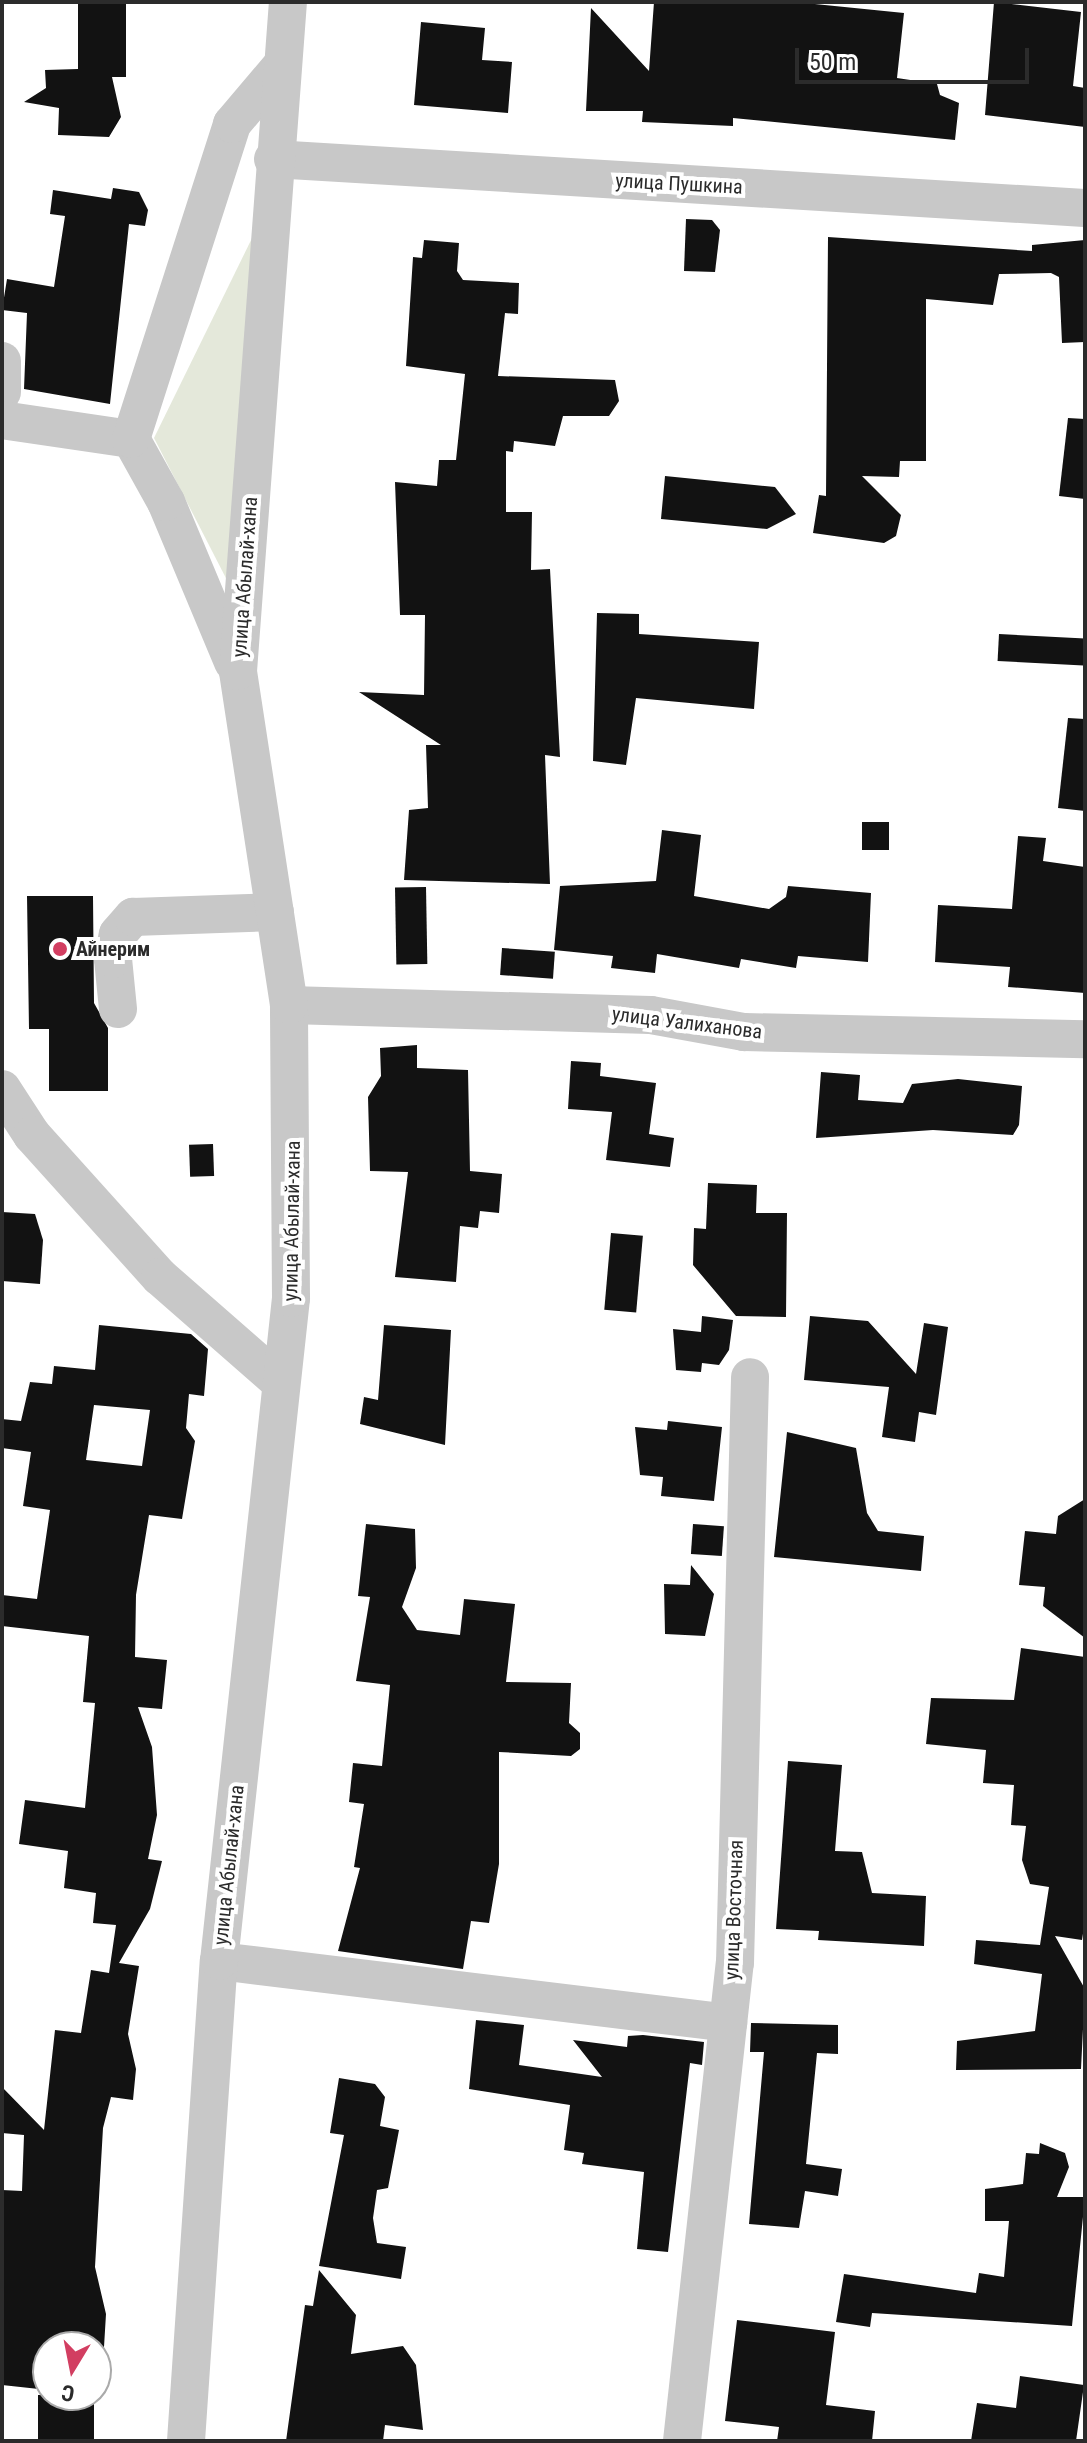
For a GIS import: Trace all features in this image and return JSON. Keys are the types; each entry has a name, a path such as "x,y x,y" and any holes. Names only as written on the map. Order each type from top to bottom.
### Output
{"street":[{"name":"улица Абылай-хана","path":"186,2441 219,1961 280,1382 295,1161 289,1005 238,671 273,159 288,2"},
{"path":"238,671 166,502 131,439 232,124 282,65"},
{"name":"улица Пушкина","path":"273,159 1085,208"},
{"path":"2,361 2,392"},
{"path":"2,420 131,439"},
{"path":"118,1009 113,959 118,934 133,917 275,912"},
{"name":"улица Уалиханова","path":"289,1005 651,1015 744,1032 1085,1039"},
{"path":"2,1089 32,1135 160,1277 280,1382"},
{"name":"улица Восточная","path":"682,2441 728,2023 750,1377"},
{"path":"219,1961 728,2023"}],"shaded area":[{"path":"256,230 230,586 154,438"}],"building":[{"path":"78,2 126,2 126,77 112,77 121,117 109,137 58,135 59,108 24,102 46,88 45,70 78,69"},
{"path":"654,2 795,2 904,13 897,78 937,84 940,95 959,103 955,140 733,118 733,126 642,122 643,111 586,111 591,8 649,71"},
{"path":"994,2 1081,12 1073,86 1085,88 1085,127 985,115"},
{"path":"421,22 485,28 482,60 512,62 508,113 414,105"},
{"path":"113,188 139,192 148,210 145,226 129,224 110,404 24,389 27,313 2,310 7,279 54,287 65,216 50,214 53,190 111,199"},
{"path":"686,219 712,220 720,230 715,272 684,271"},
{"path":"828,237 1032,251 1032,245 1085,240 1085,342 1062,343 1059,277 1051,273 999,274 993,305 926,299 926,461 900,461 899,477 862,476 901,515 896,536 884,543 813,533 819,495 826,496"},
{"path":"424,240 459,243 457,271 463,280 519,283 518,314 505,313 498,376 615,380 619,401 609,416 563,416 555,446 514,441 513,452 506,451 506,512 532,512 531,570 550,569 560,757 545,755 550,884 404,880 409,810 428,808 426,745 441,745 359,692 424,695 425,615 400,615 395,482 437,486 439,460 456,460 465,374 406,366 413,257 422,258"},
{"path":"1068,418 1085,419 1085,499 1059,496"},
{"path":"665,476 775,487 796,514 767,529 661,519"},
{"path":"597,613 639,614 639,634 759,642 754,709 636,698 626,765 593,761"},
{"path":"999,634 1085,639 1083,665 998,661"},
{"path":"1068,718 1085,719 1085,811 1058,808"},
{"path":"862,822 889,822 889,850 862,850"},
{"path":"662,830 701,835 694,896 769,909 786,897 788,886 871,893 868,962 798,956 796,968 741,959 739,968 657,954 655,973 611,968 613,956 554,950 560,886 656,881"},
{"path":"1018,836 1046,838 1043,861 1085,867 1085,993 1008,987 1010,967 935,962 938,905 1012,909"},
{"path":"426,887 427,964 396,965 395,888"},
{"path":"27,896 93,896 94,1003 108,1028 108,1091 49,1091 49,1029 29,1029"},
{"path":"502,948 555,952 553,979 500,975"},
{"path":"417,1045 417,1068 468,1070 470,1171 502,1174 499,1213 480,1211 478,1228 460,1226 456,1282 395,1277 408,1172 370,1171 368,1097 381,1076 380,1048"},
{"path":"571,1061 601,1063 600,1076 656,1083 649,1134 674,1138 670,1167 606,1160 612,1112 568,1109"},
{"path":"821,1072 860,1075 858,1100 903,1103 912,1084 958,1079 1022,1086 1019,1125 1013,1135 933,1130 816,1138"},
{"path":"213,1144 214,1176 190,1177 189,1145"},
{"path":"708,1183 757,1185 756,1213 787,1213 786,1317 736,1316 693,1265 694,1228 706,1229"},
{"path":"2,1212 35,1214 43,1240 40,1284 2,1281"},
{"path":"611,1233 643,1236 636,1312 604,1310"},
{"path":"702,1316 733,1320 729,1350 719,1365 702,1363 701,1372 676,1370 673,1329 701,1332"},
{"path":"810,1316 868,1321 916,1374 924,1323 948,1327 936,1415 919,1412 915,1442 882,1437 889,1387 804,1380"},
{"path":"99,1325 191,1334 208,1349 204,1396 189,1394 186,1428 195,1441 182,1519 149,1515 136,1595 135,1657 167,1660 162,1709 138,1707 152,1747 157,1815 148,1859 162,1861 150,1909 119,1963 139,1966 128,2034 136,2069 133,2100 111,2097 103,2128 95,2267 106,2314 105,2331 32,2331 32,2388 2,2385 2,2190 22,2191 24,2135 2,2133 2,2087 44,2130 55,2030 81,2033 91,1970 109,1973 116,1925 93,1923 96,1893 64,1888 68,1851 19,1844 25,1800 85,1808 95,1703 83,1702 89,1636 2,1626 2,1595 37,1599 50,1510 23,1506 31,1452 2,1448 2,1419 21,1421 30,1382 52,1384 54,1366 95,1370","holes":["94,1405 150,1410 142,1466 86,1460"]},
{"path":"384,1325 451,1330 445,1445 360,1424 364,1397 378,1400"},
{"path":"668,1421 722,1427 714,1501 661,1496 663,1477 640,1475 635,1427 667,1430"},
{"path":"787,1432 856,1448 867,1513 878,1531 924,1536 921,1571 774,1557"},
{"path":"1085,1499 1085,1638 1043,1606 1045,1587 1019,1585 1025,1531 1056,1534 1058,1516"},
{"path":"366,1524 415,1529 416,1568 402,1607 417,1630 460,1635 464,1599 515,1604 506,1682 571,1683 569,1723 580,1733 580,1749 571,1756 499,1752 499,1864 489,1923 471,1921 463,1969 338,1951 360,1868 354,1867 364,1804 349,1802 353,1763 382,1766 390,1685 356,1681 370,1597 358,1596"},
{"path":"693,1524 724,1526 722,1556 691,1554"},
{"path":"691,1565 714,1594 705,1636 665,1634 664,1584 690,1585"},
{"path":"1021,1648 1085,1657 1085,1921 1082,1940 1055,1936 1085,1989 1081,2069 956,2070 957,2041 1035,2031 1042,1974 974,1964 976,1940 1040,1945 1049,1887 1030,1884 1022,1860 1026,1826 1011,1825 1014,1785 983,1783 986,1750 926,1744 931,1698 1014,1700"},
{"path":"788,1761 842,1765 835,1851 862,1852 872,1893 926,1896 924,1946 818,1940 819,1931 776,1929"},
{"path":"476,2020 524,2025 519,2065 602,2077 573,2040 627,2047 628,2036 643,2035 704,2042 702,2065 690,2063 668,2252 637,2249 644,2172 582,2164 584,2153 564,2150 570,2105 469,2089"},
{"path":"751,2023 838,2025 838,2054 817,2053 806,2164 842,2169 838,2196 805,2191 799,2228 749,2224 764,2052 750,2052"},
{"path":"339,2078 375,2084 385,2097 380,2126 399,2130 388,2188 377,2190 373,2218 377,2243 406,2247 401,2279 319,2266 344,2135 330,2133"},
{"path":"1040,2143 1065,2153 1069,2167 1057,2197 1085,2197 1072,2326 872,2313 870,2327 836,2322 844,2274 976,2293 979,2273 1004,2277 1009,2221 985,2221 985,2189 1023,2184 1026,2153 1039,2154"},
{"path":"319,2270 356,2315 351,2354 403,2346 416,2365 423,2430 385,2425 383,2441 286,2441 305,2305 313,2306"},
{"path":"737,2320 835,2332 826,2405 875,2411 872,2441 777,2441 779,2427 725,2421"},
{"path":"1020,2376 1084,2385 1076,2441 971,2441 977,2403 1016,2408"},
{"path":"38,2411 94,2411 94,2441 38,2441"}],"place":[{"name":"Айнерим","path":"60,949"}]}
